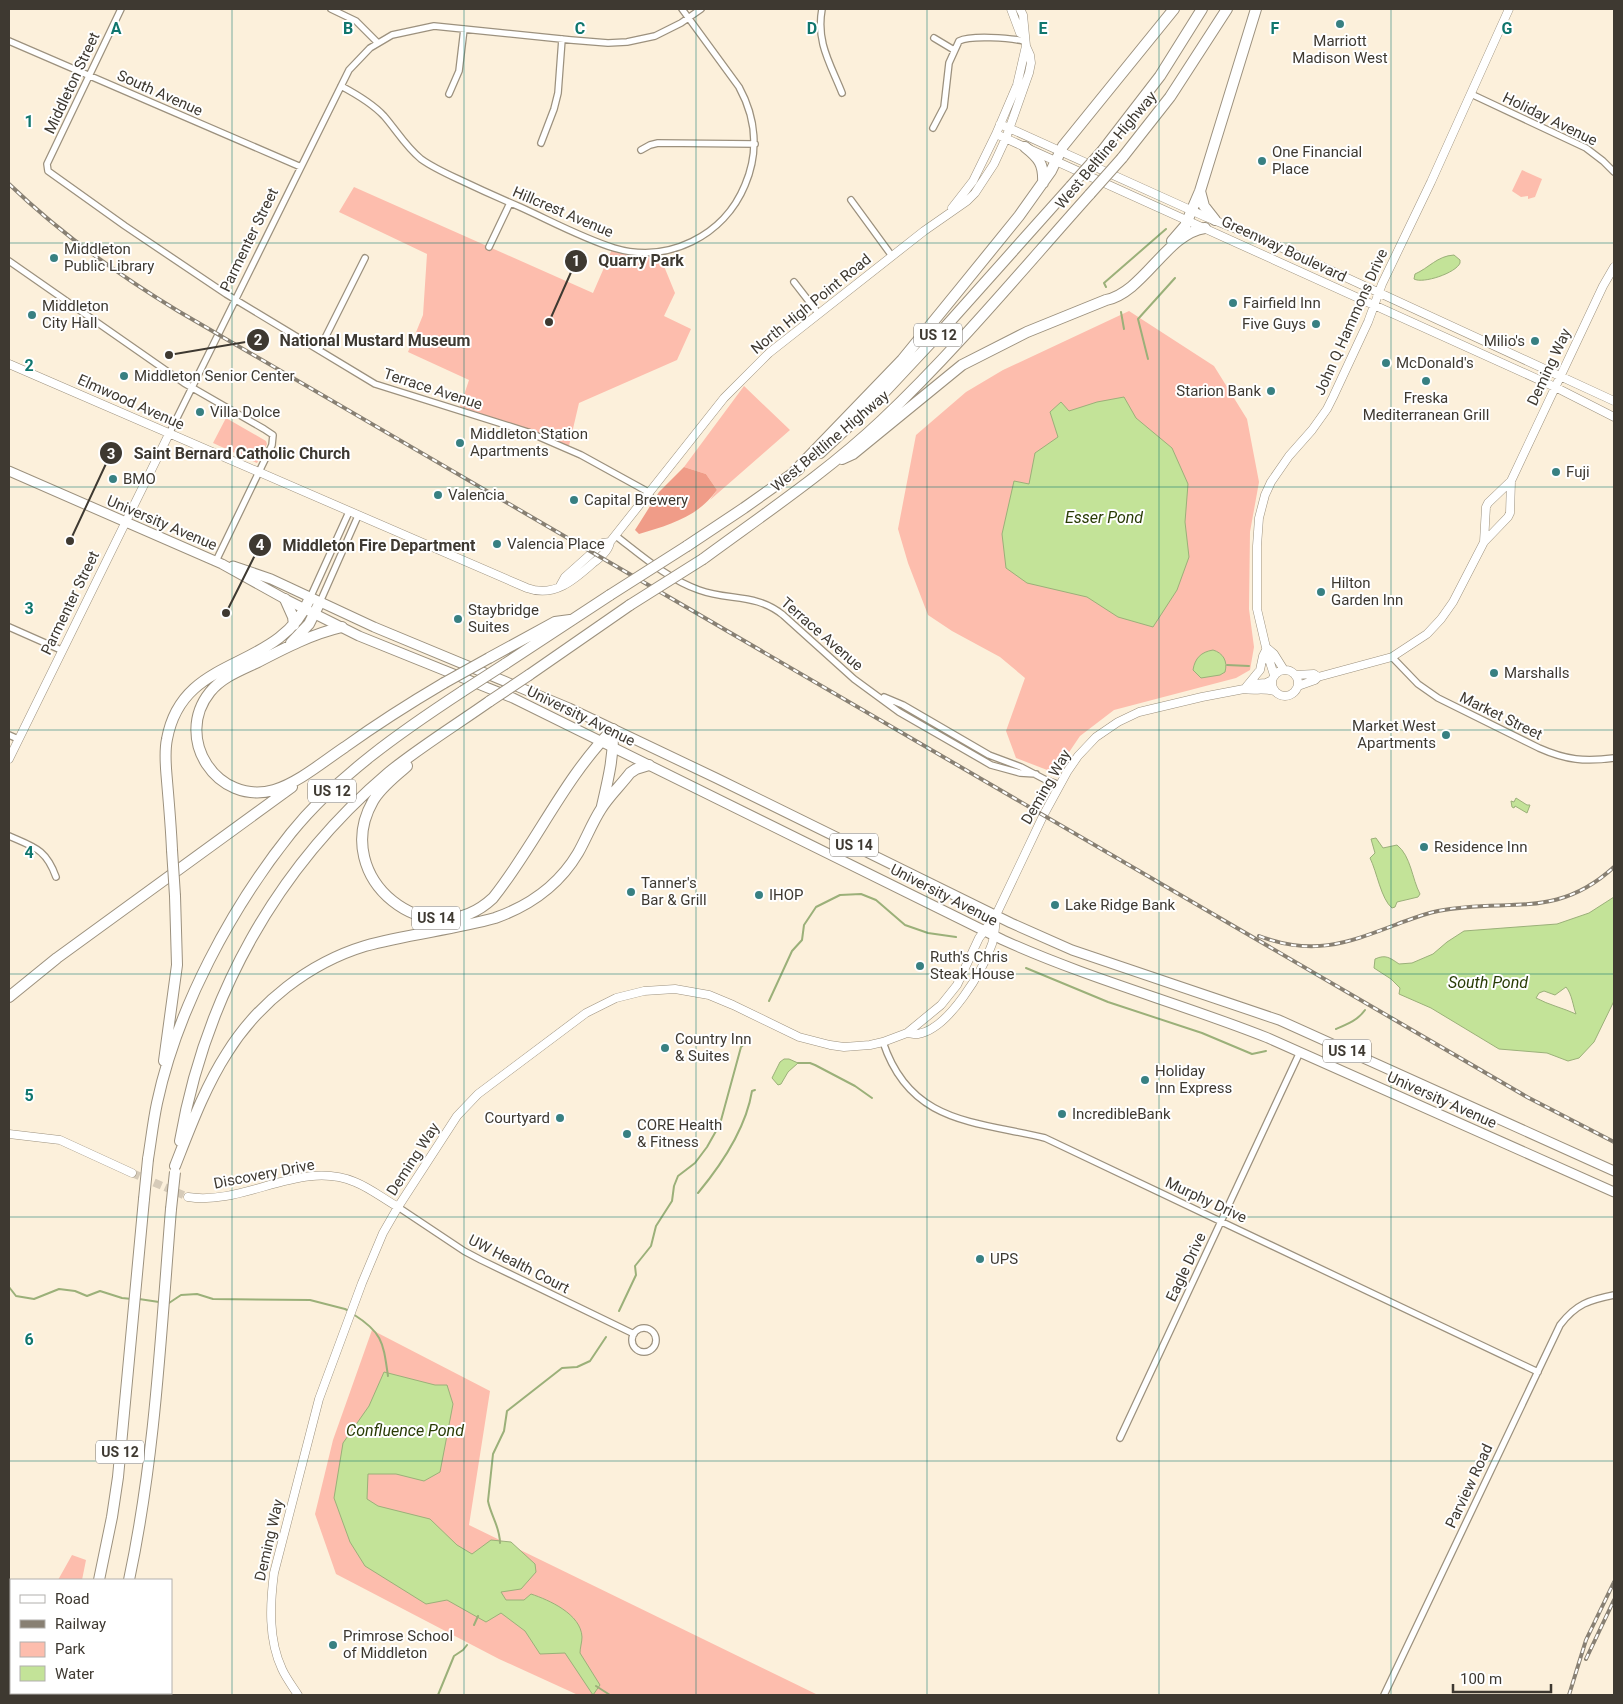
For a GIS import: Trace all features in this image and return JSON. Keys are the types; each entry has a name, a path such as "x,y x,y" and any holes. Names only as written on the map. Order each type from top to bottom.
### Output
{"highway":[{"path":"794,472 902,360 1014,224 1051,171 1060,151 1174,9"},
{"name":"West Beltline Highway","path":"157,1102 178,1036 209,962 241,903 292,832 323,799 394,737 744,508 827,447 880,397 938,336 1104,150 1160,76 1202,9"},
{"name":"West Beltline Highway","path":"440,736 630,605 703,559 814,478 882,420 946,355 1122,158 1170,98 1227,9"},
{"path":"1106,300 1139,274 1188,221 1200,190 1256,9"},
{"path":"1025,147 1040,163 1043,171 1043,183"},
{"path":"1200,190 1204,206 1215,220"},
{"path":"832,463 853,454 962,366 1027,332 1114,298 1133,284 1190,232 1205,228"},
{"path":"285,599 293,617 294,625"},
{"path":"286,647 302,633 315,600"},
{"path":"157,1102 178,964 166,742 172,719 188,693 207,677 270,645 310,611"},
{"path":"342,627 325,631 286,647 224,678 215,686 204,701 196,727 197,744 205,763 216,776 233,787 248,792 275,790 287,785 394,712 444,683 556,622 573,620"},
{"path":"175,1169 187,1135 214,1075 227,1052 250,1021 300,977 324,963 363,947 480,922 520,908 543,893 568,868 586,839 601,809 610,774 613,728"},
{"name":"US 14","path":"440,736 378,793 369,809 362,846 366,865 379,889 386,896 404,909 415,914 438,919 463,916 477,910 492,898 600,741 613,728"},
{"name":"US 12","path":"129,1579 145,1493 162,1326 175,1169 186,1105 208,1030 255,931 310,851 355,803 390,771 440,736"},
{"path":"601,809 630,773 636,768 649,765"},
{"path":"9,997 57,958 289,789 314,768"},
{"name":"US 12","path":"99,1579 117,1485 148,1159 157,1102"}],"main road":[{"name":"University Avenue","path":"9,471 219,562 285,599 342,627 505,694 1028,952 1220,1019 1300,1052 1614,1192"},
{"name":"University Avenue","path":"219,562 253,572 290,587 374,627 533,692 613,728 996,915 1072,950 1279,1020 1614,1171"}],"street":[{"name":"Middleton Street","path":"48,169 47,164 121,9"},
{"path":"331,9 356,21 378,43"},
{"name":"Hillcrest Avenue","path":"341,86 374,106 404,143 422,160 440,170 510,203 613,247 641,252 679,248 697,240 716,226 737,202 753,164 755,144 754,128 745,98 729,72 682,9"},
{"name":"Parmenter Street","path":"9,759 349,70 370,48 392,34 434,26 608,43 627,42 654,36 701,9"},
{"path":"822,9 820,29 822,42 842,92"},
{"name":"North High Point Road","path":"547,591 560,586 565,577 603,542 610,542 616,536 724,398 769,353 892,256 946,215 967,202 975,193 994,164 1030,74 1030,55 1011,9"},
{"name":"North High Point Road","path":"946,215 973,181 1017,85 1024,41 1023,15 1020,9"},
{"name":"John Q Hammons Drive","path":"1273,677 1260,625 1256,595 1257,531 1262,505 1271,482 1279,470 1327,409 1510,9"},
{"path":"449,94 459,72 464,29"},
{"path":"934,38 954,50"},
{"path":"541,143 556,101 562,39"},
{"path":"933,128 944,107 949,63 954,50 961,40 1012,39 1024,41"},
{"name":"South Avenue","path":"9,41 300,167"},
{"name":"Holiday Avenue","path":"1471,94 1586,148 1599,157 1614,172"},
{"name":"Greenway Boulevard","path":"1000,124 1192,210 1269,242 1614,401"},
{"name":"Greenway Boulevard","path":"996,134 1555,387 1614,417"},
{"path":"641,150 658,143 755,144"},
{"name":"Terrace Avenue","path":"48,169 54,176 125,226 235,300 384,388 528,432 581,455 650,493"},
{"path":"851,200 892,256"},
{"path":"489,247 510,203"},
{"path":"320,350 365,258"},
{"path":"9,261 192,388 264,429 273,438 272,445 219,562"},
{"name":"Deming Way","path":"1484,542 1486,507 1511,480 1603,286 1614,267"},
{"path":"794,282 818,313"},
{"name":"Elmwood Avenue","path":"9,364 527,588 536,591 547,591"},
{"name":"Deming Way","path":"1298,686 1315,680 1318,677 1392,657 1427,634 1457,597 1484,542 1508,517 1510,513 1511,480"},
{"path":"315,600 349,512"},
{"path":"315,600 358,516"},
{"name":"Terrace Avenue","path":"616,536 652,564 697,589 713,594 749,599 772,607 854,679 877,694 899,712 991,765 1020,773 1036,774 1060,785"},
{"path":"9,627 62,650"},
{"path":"1244,689 1260,670 1262,656 1267,648"},
{"name":"John Q Hammons Drive","path":"1267,648 1274,654 1284,670"},
{"name":"Market Street","path":"1392,657 1418,684 1438,698 1555,756 1581,761 1614,758"},
{"path":"1284,670 1296,675 1298,686 1295,692 1289,696 1282,696 1274,691 1273,677 1284,670"},
{"name":"Deming Way","path":"1296,675 1314,674 1318,677"},
{"name":"Deming Way","path":"298,1695 282,1669 271,1624 270,1598 274,1573 312,1423 324,1383 383,1233 457,1116 478,1094 586,1013 616,998 654,990 675,989 696,992 721,999 781,1029 809,1040 844,1047 883,1042 907,1033 937,1009 950,994 962,975 979,938 996,915 1043,816 1060,785 1086,746 1118,722 1151,708 1244,689 1253,684 1266,683 1273,677"},
{"name":"Deming Way","path":"1244,689 1253,691 1268,689 1274,691"},
{"path":"9,735 18,739"},
{"path":"9,836 36,848 45,855 56,878"},
{"name":"Deming Way","path":"907,1033 918,1034 928,1030 954,1010 971,985 992,945 996,915"},
{"name":"Murphy Drive","path":"883,1042 899,1077 910,1091 925,1104 950,1116 970,1122 1045,1138 1538,1372"},
{"name":"Eagle Drive","path":"1120,1438 1300,1052"},
{"path":"9,1134 60,1140 132,1173"},
{"name":"Discovery Drive","path":"188,1197 214,1199 294,1179 327,1175 354,1181 398,1207"},
{"name":"UW Health Court","path":"398,1207 464,1251 634,1334"},
{"name":"Parview Road","path":"1384,1695 1555,1334 1565,1319 1576,1308 1591,1300 1614,1295"},
{"path":"642,1328 651,1330 656,1338 654,1346 649,1350 640,1351 634,1346 634,1334 642,1328"}],"green space":[{"path":"1522,170 1542,179 1535,197 1528,199 1528,196 1521,197 1512,191"},
{"path":"354,187 593,293 613,247 659,254 675,293 664,316 691,329 677,360 579,403 568,450 540,437 459,410 469,380 408,352 423,315 427,254 339,212"},
{"path":"1129,311 1214,366 1247,419 1259,482 1250,532 1249,609 1254,647 1250,670 1236,678 1114,710 1080,736 1055,773 1016,758 1006,731 1025,678 1000,657 952,631 928,615 908,563 898,529 916,435 966,392 1003,370"},
{"path":"744,386 790,430 710,500 717,490 706,474 684,467"},
{"path":"226,418 266,441 267,444 257,463 213,443"},
{"path":"372,1330 490,1391 469,1525 818,1695 578,1695 499,1659 336,1574 315,1514 333,1440"},
{"path":"72,1555 86,1560 82,1579 59,1579"},
{"path":"10,1684 10,1694 48,1694 9,1695"}],"shaded area":[{"path":"684,467 706,474 717,490 701,507 682,519 639,534 635,530 659,492"}],"water":[{"path":"1454,255 1460,260 1460,263 1446,274 1431,279 1414,279 1415,274 1438,260"},
{"name":"Esser Pond","path":"1124,397 1136,418 1172,448 1188,484 1185,522 1189,557 1177,590 1153,627 1118,617 1087,597 1027,583 1006,568 1002,534 1014,481 1029,484 1035,453 1058,437 1050,412 1061,402 1069,411 1097,402"},
{"path":"1213,650 1220,653 1224,658 1226,664 1225,672 1220,675 1201,678 1193,670 1195,662 1205,652"},
{"path":"1516,798 1530,805 1527,813 1515,806 1514,808 1512,807 1511,801 1514,802"},
{"path":"1376,838 1383,848 1397,845 1402,850 1420,894 1418,897 1397,902 1395,907 1392,908 1388,904 1370,858 1375,853 1371,839"},
{"name":"South Pond","path":"1614,897 1614,1001 1594,1042 1579,1058 1568,1061 1547,1053 1499,1049 1431,1008 1399,994 1400,988 1391,979 1374,968 1375,959 1382,957 1390,958 1399,964 1412,963 1433,954 1464,931 1557,924 1589,913","holes":["1566,987 1576,1014 1536,998 1539,993 1544,991 1555,995"]},
{"path":"784,1059 798,1063 788,1072 781,1084 778,1085 772,1078 780,1062"},
{"name":"Confluence Pond","path":"384,1372 435,1385 447,1385 453,1404 440,1472 424,1481 396,1474 368,1474 367,1499 378,1506 430,1519 457,1545 472,1554 491,1540 511,1542 535,1564 536,1572 521,1589 501,1592 506,1600 524,1600 531,1594 555,1604 576,1621 582,1637 580,1653 600,1685 593,1695 565,1653 540,1654 525,1631 501,1613 486,1622 447,1600 426,1604 365,1566 350,1542 334,1498 343,1443 369,1406"}],"waterway":[{"path":"1106,287 1104,283 1166,229"},
{"path":"1148,359 1138,319 1175,278"},
{"path":"1121,312 1124,329"},
{"path":"1227,665 1249,666"},
{"path":"769,1001 792,951 802,940 804,925 816,907 840,895 861,894 876,900 905,925 928,933 956,937"},
{"path":"1026,968 1108,1002 1202,1033 1252,1054 1266,1051"},
{"path":"1336,1029 1356,1019 1365,1010"},
{"path":"619,1311 636,1275 635,1266 651,1246 656,1226 672,1201 674,1186 678,1176 695,1163 720,1124 741,1047 751,1038"},
{"path":"798,1063 815,1065 855,1086 872,1098"},
{"path":"698,1193 732,1145 739,1132 752,1091 755,1090"},
{"path":"9,1287 16,1296 34,1299 59,1289 75,1291 87,1296 100,1291 132,1299"},
{"path":"166,1302 169,1303 181,1295 197,1294 213,1299 310,1300 349,1311"},
{"path":"139,1299 159,1302"},
{"path":"353,1314 370,1327 380,1339 385,1355 388,1376"},
{"path":"500,1543 499,1532 488,1501 493,1454 504,1431 507,1411 562,1368 577,1367 590,1361 606,1337"},
{"path":"474,1625 478,1616"},
{"path":"438,1695 454,1656 467,1645"},
{"path":"596,1686 610,1695"}],"tunnel":[{"path":"132,1173 188,1197"}],"railway":[{"path":"9,184 48,219 90,252 178,311 1527,1097 1614,1142"},
{"path":"1259,936 1296,945 1312,946 1344,942 1360,938 1421,915 1438,911 1463,907 1530,904 1551,901 1571,895 1592,884 1614,867"},
{"path":"1569,1695 1586,1640 1614,1582"},
{"path":"1586,1659 1614,1600"}],"place":[{"name":"Marriott Madison West","path":"1340,24"},
{"name":"One Financial Place","path":"1262,161"},
{"name":"Middleton Public Library","path":"54,258"},
{"name":"Fairfield Inn","path":"1233,303"},
{"name":"Middleton City Hall","path":"32,315"},
{"name":"Quarry Park","path":"549,322"},
{"name":"Five Guys","path":"1316,324"},
{"name":"Milio's","path":"1535,341"},
{"name":"National Mustard Museum","path":"169,355"},
{"name":"McDonald's","path":"1386,363"},
{"name":"Middleton Senior Center","path":"124,376"},
{"name":"Freska Mediterranean Grill","path":"1426,381"},
{"name":"Starion Bank","path":"1271,391"},
{"name":"Villa Dolce","path":"200,412"},
{"name":"Middleton Station Apartments","path":"460,443"},
{"name":"Fuji","path":"1556,472"},
{"name":"BMO","path":"113,479"},
{"name":"Valencia","path":"438,495"},
{"name":"Capital Brewery","path":"574,500"},
{"name":"Saint Bernard Catholic Church","path":"70,541"},
{"name":"Valencia Place","path":"497,544"},
{"name":"Hilton Garden Inn","path":"1321,592"},
{"name":"Middleton Fire Department","path":"226,613"},
{"name":"Staybridge Suites","path":"458,619"},
{"name":"Marshalls","path":"1494,673"},
{"name":"Market West Apartments","path":"1446,735"},
{"name":"Residence Inn","path":"1424,847"},
{"name":"Tanner's Bar & Grill","path":"631,892"},
{"name":"IHOP","path":"759,895"},
{"name":"Lake Ridge Bank","path":"1055,905"},
{"name":"Ruth's Chris Steak House","path":"920,966"},
{"name":"Country Inn & Suites","path":"665,1048"},
{"name":"Holiday Inn Express","path":"1145,1080"},
{"name":"IncredibleBank","path":"1062,1114"},
{"name":"Courtyard","path":"560,1118"},
{"name":"CORE Health & Fitness","path":"627,1134"},
{"name":"UPS","path":"980,1259"},
{"name":"Primrose School of Middleton","path":"333,1645"}]}
